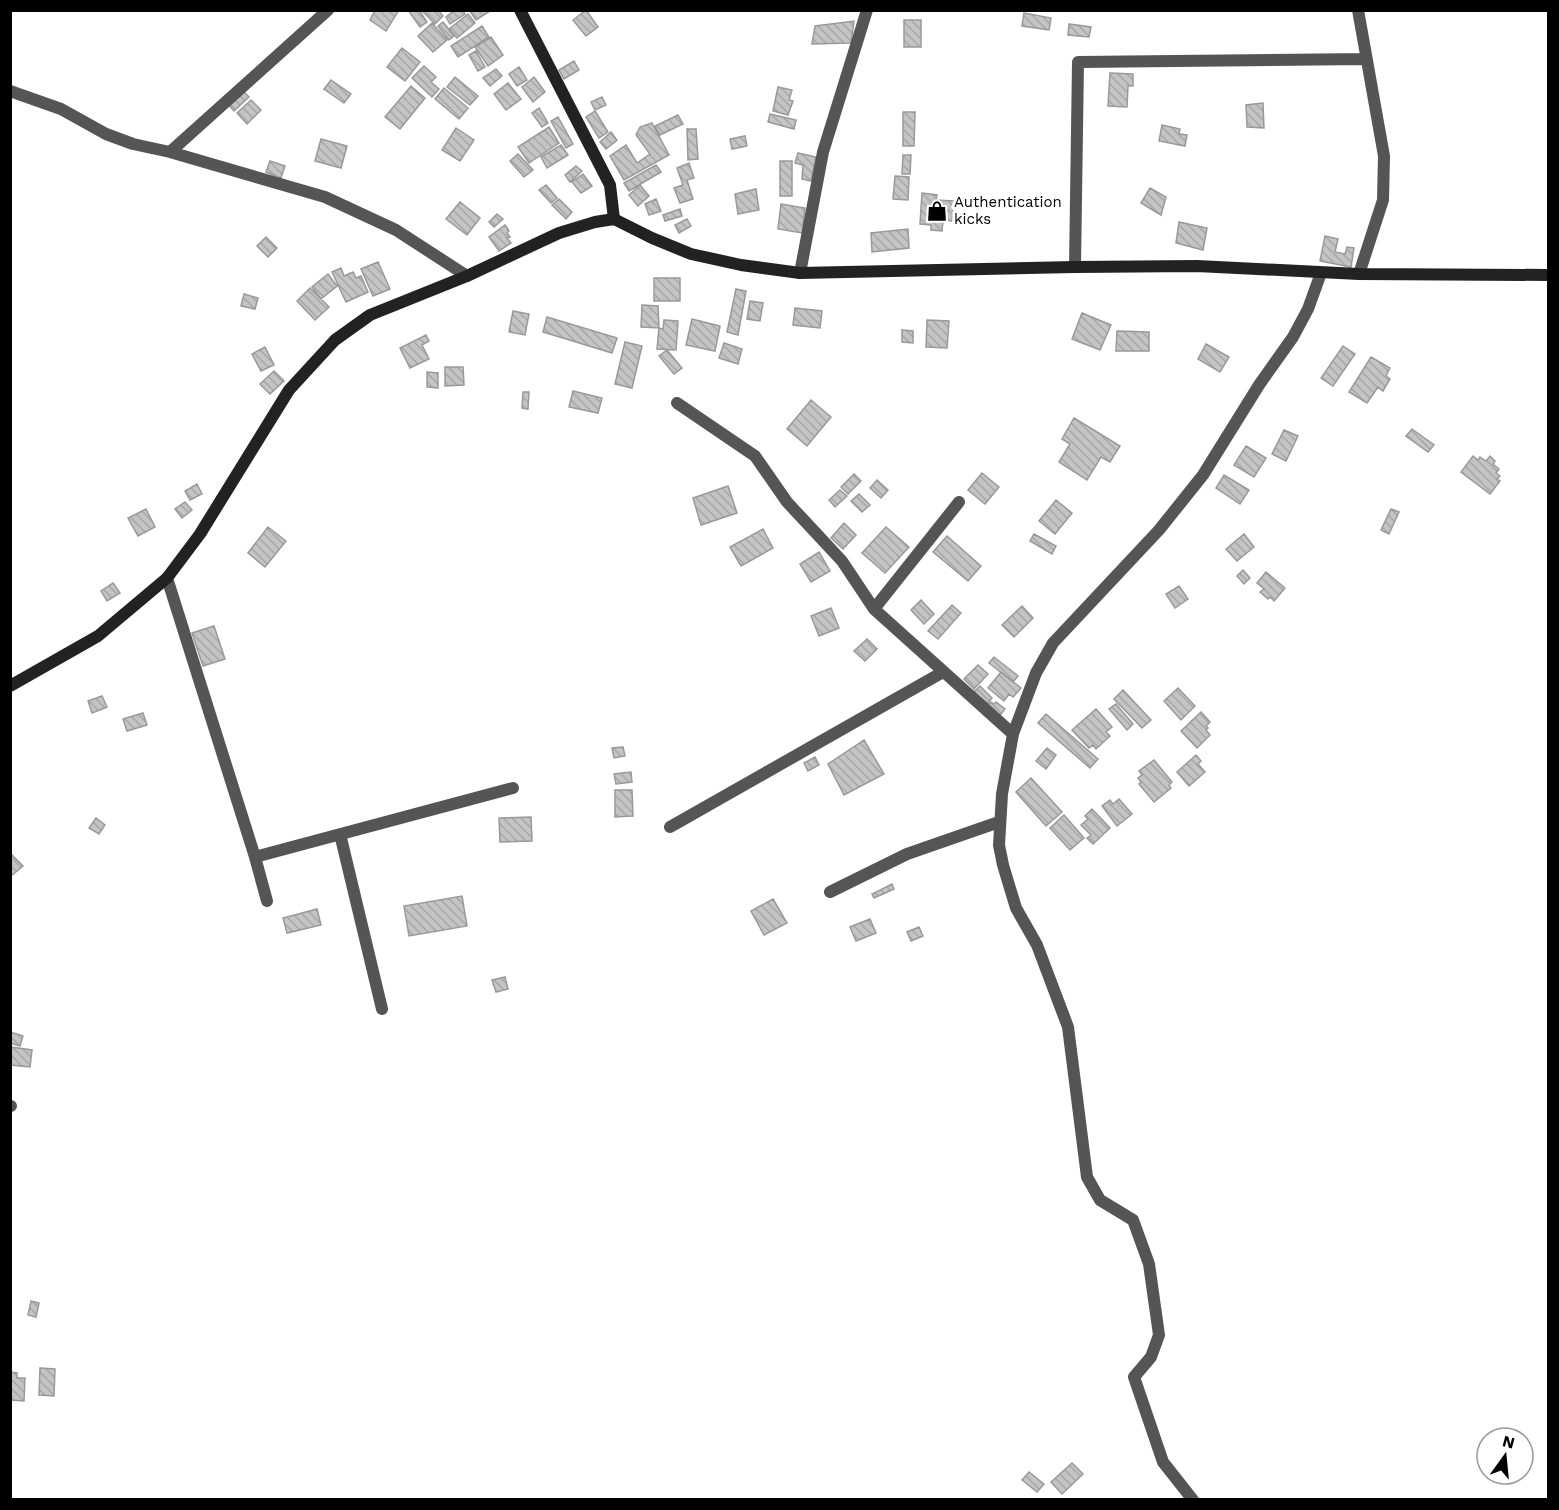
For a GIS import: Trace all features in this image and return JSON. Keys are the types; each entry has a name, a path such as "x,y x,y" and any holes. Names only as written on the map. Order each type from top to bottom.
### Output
{"street":[{"path":"170,152 328,10"},
{"path":"520,10 610,184 614,219"},
{"path":"800,273 823,152 867,10"},
{"path":"1358,10 1384,156 1383,200 1359,274"},
{"path":"1075,267 1078,62 1366,59"},
{"path":"10,91 61,109 133,144 170,152 325,197 396,230 467,276"},
{"path":"10,686 98,636 167,578 200,534 290,390 335,340 370,315 467,276 559,233 614,219 691,254 741,265 800,273 1197,266 1359,274 1548,275"},
{"path":"1193,1500 1163,1462 1134,1377 1151,1357 1159,1335 1149,1264 1133,1220 1100,1200 1087,1177 1068,1027 1037,945 1016,908 999,845 999,822 1013,734 1036,673 1053,643 1159,530 1203,475 1259,385 1293,337 1308,309 1321,273"},
{"path":"677,403 755,456 787,502 842,561 874,609 1013,734"},
{"path":"874,609 959,502"},
{"path":"167,578 267,901"},
{"path":"670,827 943,672"},
{"path":"255,857 513,788"},
{"path":"830,892 907,854 999,822"},
{"path":"340,834 382,1009"}],"building":[{"path":"375,10 399,10 386,31 370,20"},
{"path":"408,10 419,10 427,22 420,27"},
{"path":"438,10 443,16 435,24 422,11"},
{"path":"455,10 463,10 465,14 450,24 446,17"},
{"path":"469,10 490,10 490,11 476,20"},
{"path":"586,10 598,27 586,36 573,20"},
{"path":"1024,13 1051,18 1049,30 1022,26"},
{"path":"468,14 475,23 457,38 449,29"},
{"path":"904,20 921,20 921,47 904,47"},
{"path":"854,21 851,43 812,44 815,26"},
{"path":"443,22 454,36 449,40 438,26"},
{"path":"432,23 447,40 433,52 418,36"},
{"path":"1069,24 1091,27 1089,37 1068,35"},
{"path":"482,26 489,37 458,57 451,46"},
{"path":"491,37 503,55 488,66 475,47"},
{"path":"402,48 420,62 405,81 387,67"},
{"path":"476,51 485,67 478,71 469,55"},
{"path":"574,61 579,70 564,79 559,70"},
{"path":"424,66 436,77 431,82 439,89 432,97 412,78"},
{"path":"519,67 527,80 517,86 509,74"},
{"path":"496,69 502,76 490,86 483,78"},
{"path":"1110,73 1133,74 1133,86 1128,86 1127,107 1108,106"},
{"path":"455,77 478,96 470,105 447,87"},
{"path":"534,77 545,92 533,102 522,87"},
{"path":"331,80 351,94 344,103 324,89"},
{"path":"508,83 521,99 506,110 494,94"},
{"path":"411,86 425,98 400,129 385,117"},
{"path":"778,87 792,90 789,100 793,101 788,115 773,111"},
{"path":"444,88 468,108 459,119 435,99"},
{"path":"242,90 249,97 234,111 227,103"},
{"path":"602,97 606,105 595,110 591,102"},
{"path":"251,100 261,110 247,124 237,113"},
{"path":"1263,103 1264,128 1247,127 1246,105"},
{"path":"539,108 548,123 542,127 532,113"},
{"path":"595,111 608,132 599,138 586,117"},
{"path":"903,112 915,112 914,146 903,146"},
{"path":"770,114 796,120 794,129 768,122"},
{"path":"678,115 683,124 660,135 655,126"},
{"path":"558,117 573,144 566,148 551,121"},
{"path":"652,123 669,155 624,180 610,156 626,145 637,163 650,154 636,135 640,127"},
{"path":"1162,125 1180,129 1179,134 1187,135 1185,146 1159,141"},
{"path":"549,127 559,143 529,163 518,147"},
{"path":"456,128 474,140 460,161 442,150"},
{"path":"687,129 696,129 698,159 688,160"},
{"path":"611,132 617,140 606,149 600,142"},
{"path":"745,136 747,146 732,149 730,139"},
{"path":"321,139 347,146 341,168 315,161"},
{"path":"561,145 568,155 547,168 541,157"},
{"path":"798,153 816,157 811,181 802,179 803,165 795,163"},
{"path":"518,154 533,170 524,177 510,161"},
{"path":"903,155 911,155 910,174 902,174"},
{"path":"270,161 285,166 281,178 266,172"},
{"path":"780,161 792,161 792,196 780,196"},
{"path":"689,163 694,178 687,180 693,199 680,203 674,188 683,185 677,168"},
{"path":"656,165 661,172 629,191 624,183"},
{"path":"576,166 582,171 570,182 565,175"},
{"path":"583,174 592,186 581,193 572,182"},
{"path":"895,176 909,177 908,200 893,199"},
{"path":"546,185 557,198 551,203 539,190"},
{"path":"640,185 649,196 638,206 629,195"},
{"path":"1150,188 1166,197 1161,215 1141,203"},
{"path":"756,189 759,210 738,214 735,194"},
{"name":"Authentication kicks","path":"922,193 937,195 936,200 954,201 952,221 943,220 942,231 931,230 931,225 920,224"},
{"path":"559,199 572,212 566,219 552,205"},
{"path":"656,199 661,211 649,215 645,204"},
{"path":"460,202 480,218 467,235 446,219"},
{"path":"781,204 805,208 802,233 778,229"},
{"path":"680,209 682,216 665,221 663,215"},
{"path":"497,214 503,219 494,227 489,222"},
{"path":"687,219 691,226 679,233 675,225"},
{"path":"1179,222 1207,228 1203,250 1176,243"},
{"path":"505,225 510,237 507,238 511,243 499,251 489,237"},
{"path":"908,229 909,248 872,252 871,233"},
{"path":"1325,236 1338,239 1335,252 1345,254 1347,247 1354,248 1351,267 1320,261"},
{"path":"266,237 277,248 268,257 257,246"},
{"path":"378,262 390,289 373,296 361,269"},
{"path":"341,268 344,276 353,272 356,278 361,276 368,292 346,302 332,272"},
{"path":"328,274 337,286 321,299 312,287"},
{"path":"654,278 680,278 680,301 654,301"},
{"path":"310,288 329,307 315,320 297,301"},
{"path":"736,289 746,291 738,335 727,332"},
{"path":"244,294 258,298 255,309 241,306"},
{"path":"750,301 763,303 760,321 747,319"},
{"path":"642,305 658,306 659,328 641,327"},
{"path":"795,308 822,311 820,328 793,325"},
{"path":"513,311 529,314 525,335 509,332"},
{"path":"1082,313 1111,325 1100,350 1072,339"},
{"path":"547,317 617,338 612,353 543,332"},
{"path":"692,319 720,326 715,351 686,345"},
{"path":"664,320 678,321 676,350 657,349 659,328 663,329"},
{"path":"927,320 949,321 947,348 926,347"},
{"path":"902,330 913,331 913,343 902,342"},
{"path":"1117,331 1149,332 1149,351 1116,351"},
{"path":"426,335 429,341 422,345 429,359 410,368 400,348"},
{"path":"625,342 642,346 632,388 615,384"},
{"path":"724,343 742,349 738,364 719,358"},
{"path":"1206,344 1229,357 1220,372 1198,359"},
{"path":"1343,346 1355,354 1333,386 1321,378"},
{"path":"265,347 274,365 261,371 252,354"},
{"path":"667,350 682,368 674,374 659,356"},
{"path":"1371,357 1390,368 1386,376 1390,379 1383,391 1378,387 1367,403 1349,392"},
{"path":"445,367 463,367 464,385 445,386"},
{"path":"274,371 284,381 270,394 260,384"},
{"path":"427,372 438,373 438,388 427,387"},
{"path":"573,391 602,398 598,413 569,407"},
{"path":"523,392 529,392 528,409 522,408"},
{"path":"811,400 831,417 807,446 787,429"},
{"path":"1074,418 1120,446 1110,462 1101,457 1087,480 1059,462 1070,444 1062,439"},
{"path":"1412,429 1434,445 1428,452 1406,436"},
{"path":"1284,430 1298,436 1286,461 1272,454"},
{"path":"1246,446 1266,458 1254,477 1234,465"},
{"path":"1473,456 1478,460 1480,457 1486,461 1490,456 1495,461 1493,464 1499,469 1496,473 1500,476 1497,479 1500,481 1490,494 1461,472"},
{"path":"982,473 999,487 985,504 968,490"},
{"path":"854,474 861,481 848,494 841,487"},
{"path":"1224,475 1249,490 1240,504 1216,488"},
{"path":"877,480 888,490 881,498 870,488"},
{"path":"197,484 202,494 190,500 185,491"},
{"path":"728,486 737,513 701,525 693,498"},
{"path":"840,490 847,496 835,507 829,500"},
{"path":"859,494 870,505 862,512 851,501"},
{"path":"1056,500 1072,513 1055,534 1039,521"},
{"path":"185,502 192,510 182,518 175,509"},
{"path":"146,509 155,527 138,536 128,518"},
{"path":"1391,509 1399,512 1389,534 1381,530"},
{"path":"844,523 856,535 843,549 831,538"},
{"path":"268,527 286,541 265,567 248,553"},
{"path":"886,527 909,547 885,573 862,553"},
{"path":"763,529 773,548 741,566 730,547"},
{"path":"1034,534 1056,546 1052,554 1030,541"},
{"path":"1244,534 1254,547 1237,561 1226,549"},
{"path":"947,536 981,566 968,581 933,552"},
{"path":"819,552 830,571 811,582 800,564"},
{"path":"1243,570 1250,578 1244,584 1237,576"},
{"path":"1266,572 1285,588 1274,601 1260,592 1264,589 1257,583"},
{"path":"113,583 120,593 107,601 101,591"},
{"path":"1179,586 1188,599 1175,608 1166,594"},
{"path":"921,600 934,614 924,624 911,610"},
{"path":"952,605 961,613 938,639 928,631"},
{"path":"1022,606 1033,618 1014,637 1002,625"},
{"path":"831,608 839,628 819,636 811,616"},
{"path":"214,626 225,659 203,666 192,633"},
{"path":"867,639 877,649 865,661 854,651"},
{"path":"994,657 1018,676 1013,682 989,663"},
{"path":"978,665 988,674 974,689 964,679"},
{"path":"1001,672 1021,688 1013,697 1009,694 1004,701 988,688"},
{"path":"980,686 992,698 985,706 972,694"},
{"path":"1178,688 1195,706 1181,720 1164,701"},
{"path":"1123,690 1151,720 1142,728 1114,699"},
{"path":"102,696 107,707 92,713 88,701"},
{"path":"991,702 994,704 996,702 1005,709 998,718 986,707"},
{"path":"1116,704 1133,724 1127,730 1109,709"},
{"path":"1096,709 1112,727 1106,732 1110,736 1096,749 1093,745 1089,748 1072,730"},
{"path":"1201,712 1210,722 1206,730 1210,735 1197,748 1181,731"},
{"path":"143,713 147,725 127,731 123,719"},
{"path":"1046,714 1098,759 1090,768 1038,723"},
{"path":"864,740 884,774 844,795 828,764"},
{"path":"623,747 625,756 614,758 612,748"},
{"path":"1047,748 1056,755 1046,769 1036,761"},
{"path":"1196,755 1201,761 1198,764 1205,772 1189,786 1177,772"},
{"path":"815,757 819,765 808,771 804,763"},
{"path":"1154,760 1172,782 1169,785 1171,788 1154,802 1139,784 1141,782 1138,778 1142,775 1139,771"},
{"path":"631,772 632,782 616,784 614,774"},
{"path":"1031,778 1062,812 1046,826 1016,792"},
{"path":"615,790 632,790 633,816 615,817"},
{"path":"1119,799 1132,814 1117,826 1102,806 1110,800 1113,804"},
{"path":"1092,809 1110,828 1093,844 1087,838 1091,835 1081,825 1088,819 1085,816"},
{"path":"1064,815 1084,838 1070,850 1050,828"},
{"path":"531,817 532,841 500,842 499,818"},
{"path":"96,818 105,825 99,834 89,828"},
{"path":"10,853 23,866 10,877"},
{"path":"892,884 894,889 874,898 872,894"},
{"path":"462,896 467,926 409,936 404,906"},
{"path":"773,899 787,923 764,935 751,911"},
{"path":"317,909 321,925 287,933 283,918"},
{"path":"870,919 876,933 856,941 850,927"},
{"path":"919,927 923,936 911,941 907,932"},
{"path":"505,977 508,989 496,992 492,980"},
{"path":"10,1032 23,1036 20,1046 10,1043"},
{"path":"11,1047 32,1050 30,1067 10,1065"},
{"path":"31,1301 39,1303 36,1317 28,1315"},
{"path":"40,1368 55,1369 54,1396 39,1395"},
{"path":"10,1372 17,1373 17,1378 25,1378 24,1401 10,1400"},
{"path":"1072,1463 1083,1474 1062,1494 1051,1482"},
{"path":"1029,1472 1044,1484 1037,1492 1022,1480"}],"place":[{"name":"Authentication kicks","path":"937,211"}]}
